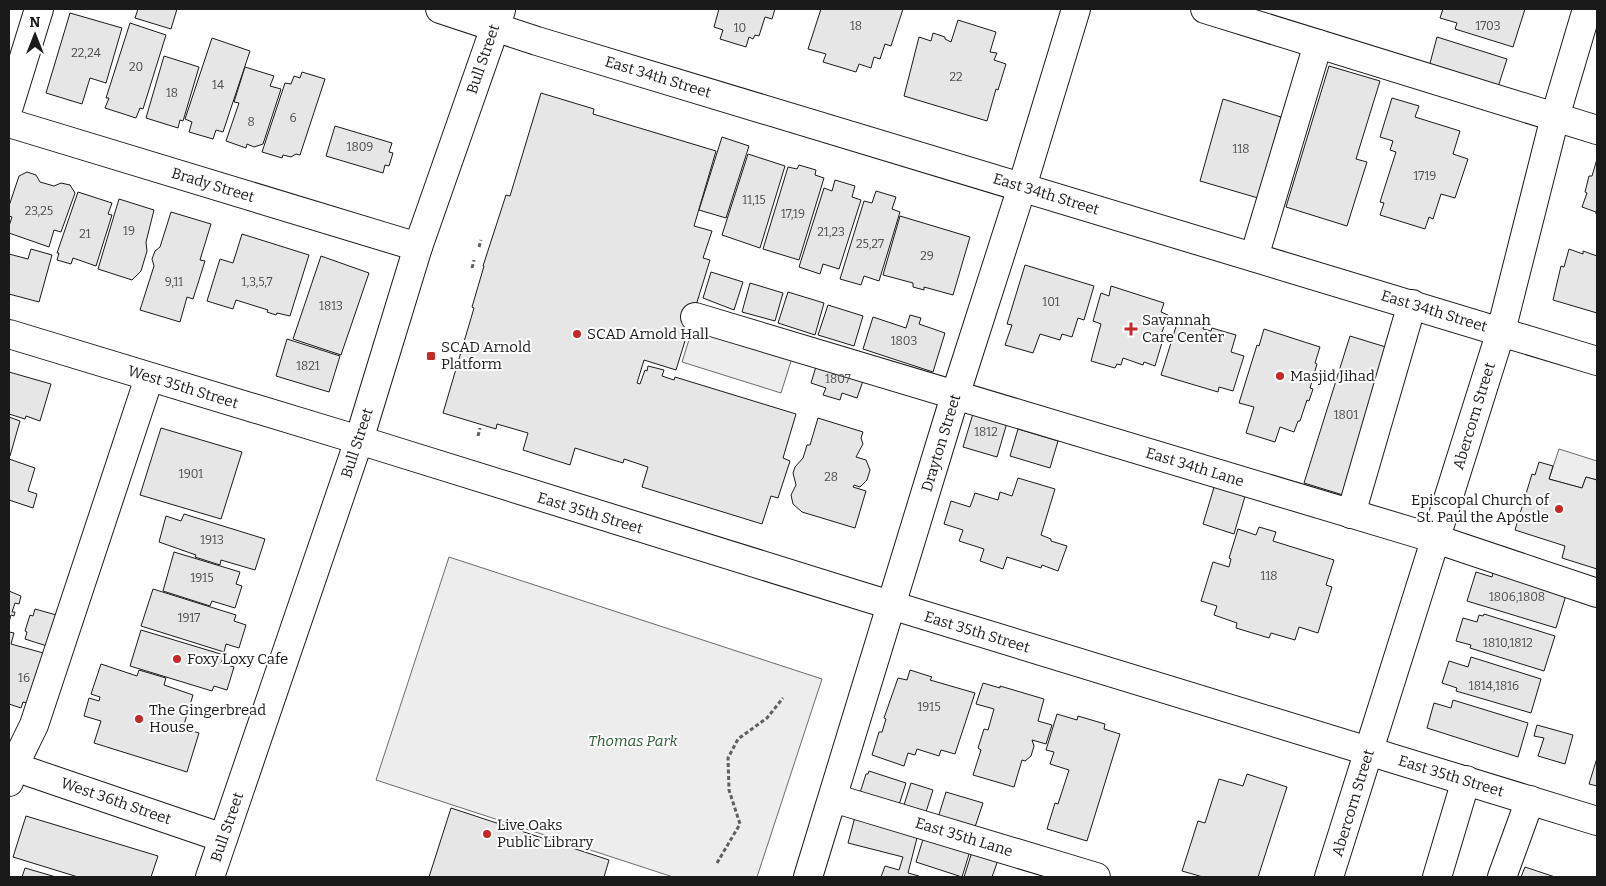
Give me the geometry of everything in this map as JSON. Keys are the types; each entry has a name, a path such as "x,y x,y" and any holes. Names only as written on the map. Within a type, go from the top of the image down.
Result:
{"street":[{"path":"9,106 39,9"},
{"name":"East 34th Street","path":"440,9 498,18 537,41 1597,361"},
{"name":"Drayton Street","path":"808,877 1076,9"},
{"path":"1205,9 1597,130"},
{"name":"Abercorn Street","path":"1330,877 1501,331 1555,118 1587,9"},
{"name":"Bull Street","path":"210,877 358,440 418,246 498,18"},
{"path":"1254,257 1318,44"},
{"name":"Brady Street","path":"9,123 418,246"},
{"path":"1351,514 1412,304"},
{"name":"East 34th Lane","path":"694,317 1436,539 1597,593"},
{"name":"West 35th Street","path":"9,334 358,440"},
{"path":"10,771 34,725 149,378"},
{"name":"East 35th Street","path":"358,440 892,606 1597,821"},
{"name":"West 36th Street","path":"10,771 223,838"},
{"path":"1437,877 1466,780"},
{"name":"East 35th Lane","path":"832,798 1096,877"},
{"path":"1502,877 1530,800"}],"path":[{"path":"478,247 481,240"},
{"path":"472,268 474,260"},
{"path":"478,436 480,428"},
{"path":"717,863 740,824 729,790 728,758 738,739 767,718 784,698"}],"shaded area":[{"path":"693,327 792,358 781,393 682,362"},
{"path":"1559,449 1597,461 1597,480 1586,477 1582,488 1549,479"},
{"name":"Thomas Park","path":"449,557 822,679 757,877 673,877 376,780"}],"building":[{"path":"138,9 177,9 171,29 135,18"},
{"path":"719,9 775,9 772,19 765,17 759,36 755,35 753,39 749,37 746,47 720,39 723,30 714,27"},
{"path":"821,9 903,9 891,46 885,44 880,59 874,57 871,68 859,64 856,72 823,62 826,54 808,49"},
{"path":"1443,9 1525,9 1513,47 1455,29 1457,23 1440,18"},
{"path":"70,13 122,28 106,83 90,78 82,104 46,93"},
{"path":"958,20 996,32 990,52 997,53 994,60 1006,64 998,90 996,89 987,121 904,96 919,37 931,41 933,33 945,37 945,39 951,42"},
{"path":"130,23 166,35 143,109 140,108 136,118 105,108 109,98 106,98"},
{"path":"1437,37 1507,59 1498,87 1429,67"},
{"path":"212,38 250,51 223,132 216,130 213,139 189,132 192,122 185,119"},
{"path":"164,56 199,67 183,121 180,120 178,128 146,118"},
{"path":"1329,66 1380,81 1356,159 1367,162 1347,226 1286,207"},
{"path":"245,67 274,76 270,86 281,89 263,144 254,147 247,144 246,148 226,141 239,103 234,102"},
{"path":"302,72 325,79 300,155 296,154 291,157 283,155 282,158 262,152 285,83 291,84 294,76 300,78"},
{"name":"SCAD Arnold Hall","path":"541,93 594,109 593,114 716,151 694,226 712,231 703,258 710,260 676,370 644,360 637,383 640,384 648,366 664,370 662,376 674,380 675,377 796,414 783,458 790,461 778,498 771,496 762,524 642,487 648,467 624,459 623,463 575,448 570,465 523,450 528,433 497,424 496,429 443,413 474,308 472,307 483,266 506,195 510,196"},
{"path":"1392,98 1419,106 1415,117 1460,131 1453,154 1468,159 1455,198 1441,194 1433,219 1429,217 1425,229 1380,215 1384,203 1380,202 1396,152 1390,150 1393,141 1380,137"},
{"path":"1223,99 1281,117 1258,198 1200,181"},
{"path":"335,126 392,143 389,152 393,153 389,166 385,165 383,173 326,156"},
{"path":"722,137 749,146 726,218 699,210"},
{"path":"748,154 785,166 760,248 722,235"},
{"path":"1597,159 1597,215 1596,212 1582,207 1587,193 1585,192 1589,176 1592,176"},
{"path":"799,165 816,170 815,175 824,178 799,260 763,249 788,167 797,169"},
{"path":"27,172 36,175 40,182 54,186 61,183 70,185 75,193 61,232 54,230 49,247 9,233 12,217 9,216 9,206 19,176"},
{"path":"835,180 855,186 852,197 861,200 839,269 823,264 820,274 799,267 824,188 832,191"},
{"path":"876,191 896,197 892,209 900,212 879,281 864,276 861,285 840,279 864,201 872,203"},
{"path":"78,192 112,203 108,214 112,215 96,266 73,258 71,264 57,260 59,253 57,253"},
{"path":"119,199 154,210 146,242 147,251 141,271 132,280 98,269"},
{"path":"171,212 211,224 200,260 205,261 193,299 187,297 180,322 140,310 154,266 152,259 155,251 160,247"},
{"path":"900,216 970,237 953,295 924,287 924,290 913,287 913,283 883,275"},
{"path":"242,234 309,255 290,316 277,313 276,315 267,312 268,310 236,300 233,309 207,301 220,259 233,263"},
{"path":"31,249 52,255 39,302 9,294 9,254 28,259"},
{"path":"1569,249 1597,256 1597,313 1553,300 1561,266 1564,267"},
{"path":"321,256 369,273 341,355 293,339"},
{"path":"1025,265 1094,286 1084,320 1078,318 1072,337 1062,334 1060,340 1040,334 1033,353 1005,345 1012,325 1007,324"},
{"path":"711,272 743,282 734,310 703,298"},
{"path":"750,283 783,293 775,321 742,312"},
{"name":"Savannah Care Center","path":"1111,286 1164,303 1161,312 1168,315 1161,335 1164,336 1155,366 1144,362 1143,365 1123,358 1121,365 1117,364 1115,368 1091,361 1101,324 1093,321 1101,293 1109,296"},
{"path":"788,292 824,303 815,335 778,323"},
{"path":"828,305 863,316 854,346 818,335"},
{"path":"910,315 921,318 919,324 945,333 933,372 863,349 873,317 906,328"},
{"path":"1179,317 1204,325 1203,329 1211,331 1212,328 1236,335 1231,352 1244,356 1233,391 1219,387 1218,392 1161,375"},
{"name":"Masjid Jihad","path":"1264,329 1320,347 1310,388 1313,389 1300,421 1298,421 1294,432 1280,427 1275,442 1246,433 1254,407 1239,403 1257,345 1259,346"},
{"path":"1350,336 1389,348 1343,495 1304,483"},
{"path":"287,339 340,356 329,392 276,376"},
{"path":"818,360 865,375 857,398 842,393 840,400 823,395 826,388 811,383"},
{"path":"9,372 51,384 40,421 26,416 25,419 9,414"},
{"path":"975,407 1009,416 997,457 963,447"},
{"path":"9,417 20,421 10,456 9,456"},
{"path":"818,418 863,432 861,438 863,444 856,457 866,460 870,470 867,480 860,487 854,485 853,487 866,491 855,528 802,512 793,504 791,495 796,485 793,473 795,467 803,458 807,445 810,445"},
{"path":"161,428 242,452 221,519 140,495"},
{"path":"1018,429 1058,441 1050,468 1010,456"},
{"path":"9,459 35,468 28,491 37,494 33,508 9,500"},
{"name":"Episcopal Church of St. Paul the Apostle","path":"1539,462 1553,466 1549,479 1582,488 1586,477 1597,480 1597,569 1562,558 1565,546 1515,530 1532,474 1535,475"},
{"path":"1018,478 1055,489 1041,535 1051,539 1051,541 1067,546 1058,571 1042,565 1041,568 1007,557 1003,569 980,561 984,549 959,541 963,530 944,524 951,501 970,507 975,493 998,500 1000,492 1012,496"},
{"path":"1215,484 1246,493 1234,534 1203,524"},
{"path":"184,514 265,539 255,570 221,560 220,565 159,542 166,516 181,521"},
{"path":"1259,527 1276,532 1273,541 1334,560 1326,585 1332,587 1318,633 1299,627 1295,640 1271,633 1269,638 1236,628 1237,623 1214,615 1217,606 1201,601 1213,562 1229,567 1231,559 1229,558 1238,529 1256,535"},
{"path":"174,552 240,572 236,584 242,586 235,608 212,601 210,606 163,591"},
{"path":"1494,569 1567,592 1556,628 1467,601 1476,572 1492,577"},
{"path":"153,589 236,615 234,621 246,625 239,648 226,644 224,652 141,626"},
{"path":"9,591 21,596 19,604 15,603 12,612 15,612 14,616 11,615 9,622"},
{"path":"35,609 60,616 50,647 25,639 27,632 25,631 30,615 33,616"},
{"path":"1484,614 1555,636 1544,671 1470,648 1471,645 1456,641 1463,618 1477,622 1479,615 1483,616"},
{"name":"Foxy Loxy Cafe","path":"141,630 224,655 221,663 234,667 227,690 214,686 212,691 130,666"},
{"path":"9,632 14,633 11,644 47,654 32,704 23,702 21,708 9,704"},
{"path":"1471,657 1541,679 1531,713 1456,691 1457,688 1442,683 1449,661 1468,667"},
{"name":"The Gingerbread House","path":"101,664 137,676 139,670 166,678 164,685 193,695 183,728 199,733 187,772 94,743 101,721 84,716 89,698 99,701 100,697 91,694"},
{"path":"910,670 932,677 930,680 975,693 955,754 941,750 939,756 917,749 915,755 908,753 904,766 872,755 879,732 882,732 886,719 884,718 898,678 907,680"},
{"path":"983,683 1044,699 1038,721 1052,725 1046,744 1032,740 1034,746 1031,756 1025,761 1022,760 1014,787 973,775 981,750 978,748 984,729 988,730 994,709 976,704"},
{"path":"1453,700 1528,723 1518,757 1427,728 1434,703 1451,708"},
{"path":"1057,714 1077,720 1078,716 1105,724 1104,729 1120,734 1087,841 1047,829 1055,803 1058,804 1069,770 1050,764 1054,752 1046,750"},
{"path":"1537,725 1573,735 1565,764 1538,756 1544,738 1534,736"},
{"path":"1597,758 1597,786 1589,784"},
{"path":"869,771 906,783 897,811 859,796 866,774"},
{"path":"1247,774 1287,787 1258,877 1203,877 1182,871 1198,821 1205,823 1219,779 1243,786"},
{"path":"911,783 933,790 925,815 903,808"},
{"path":"946,792 983,803 973,833 937,821"},
{"name":"Live Oaks Public Library","path":"451,808 609,860 604,877 429,877"},
{"path":"26,816 158,856 151,877 78,877 13,857"},
{"path":"855,817 918,834 908,873 919,877 881,877 885,866 899,870 903,857 848,843"},
{"path":"924,836 970,851 962,877 916,862"},
{"path":"972,852 998,860 992,877 964,877"},
{"path":"1525,867 1555,877 1521,877"},
{"path":"25,868 56,877 22,877"}],"place":[{"name":"Savannah Care Center","path":"1131,329"},
{"name":"SCAD Arnold Hall","path":"577,334"},
{"name":"SCAD Arnold Platform","path":"431,356"},
{"name":"Masjid Jihad","path":"1280,376"},
{"name":"Episcopal Church of St. Paul the Apostle","path":"1559,509"},
{"name":"Foxy Loxy Cafe","path":"177,659"},
{"name":"The Gingerbread House","path":"139,719"},
{"name":"Live Oaks Public Library","path":"487,834"}]}
